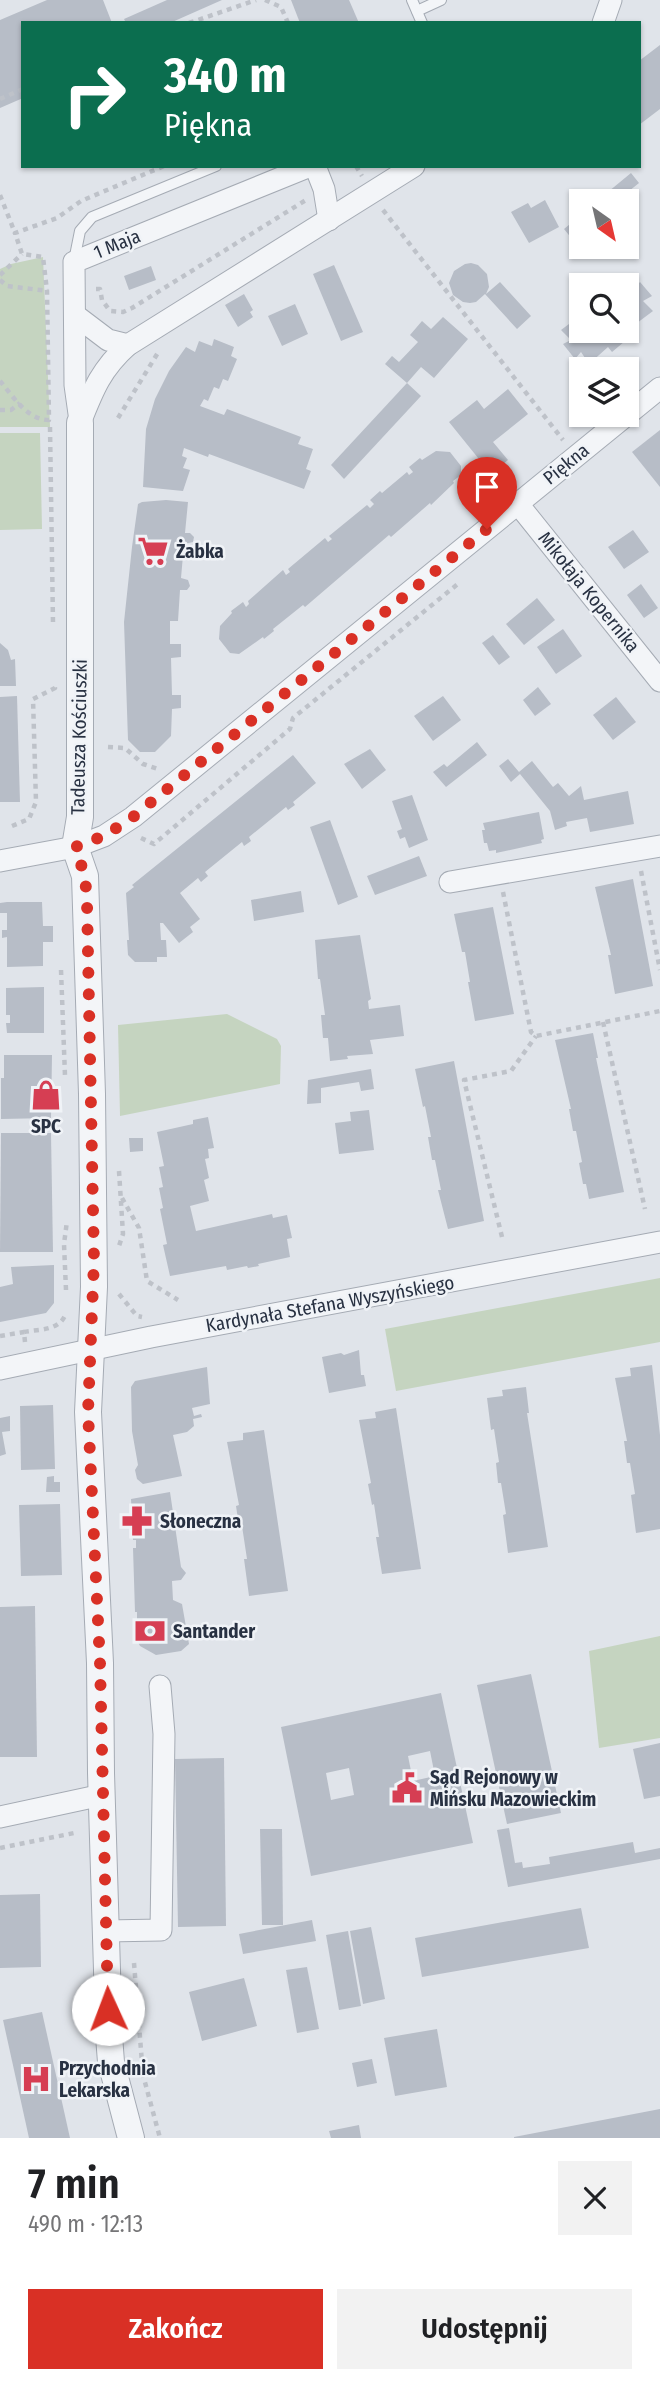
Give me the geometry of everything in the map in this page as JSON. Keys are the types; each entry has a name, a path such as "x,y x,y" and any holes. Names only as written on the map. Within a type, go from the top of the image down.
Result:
{"street":[{"path":"604,21 611,0"},
{"name":"1 Maja","path":"80,423 75,385 74,262 307,168"},
{"path":"313,168 324,189 329,220"},
{"path":"80,423 96,382 111,361 128,345 411,168"},
{"path":"75,314 108,340 128,345"},
{"name":"Piękna","path":"0,861 75,847 104,836 133,817 660,388"},
{"name":"Tadeusza Kościuszki","path":"80,423 81,769 80,817 75,847 85,876 87,902 94,1287 88,1412 100,1663 102,1794 118,1931 111,2062 131,2138"},
{"name":"Mikołaja Kopernika","path":"518,504 660,681"},
{"path":"450,882 660,846"},
{"name":"Kardynała Stefana Wyszyńskiego","path":"0,1368 150,1337 660,1242"},
{"path":"118,1931 161,1930 164,1734 160,1686"},
{"path":"0,1817 102,1794"}],"lane":[{"path":"421,21 414,5 440,0"},
{"path":"74,262 80,231 92,217 211,168"}],"path":[{"path":"195,21 256,0"},
{"path":"265,0 281,7"},
{"path":"279,0 287,21"},
{"path":"0,99 21,90"},
{"path":"357,168 371,193 449,297 564,441"},
{"path":"22,254 0,277 7,286 47,291 100,289 107,308 123,312 324,189 359,173"},
{"path":"0,195 15,233"},
{"path":"0,381 31,415 40,420 49,420"},
{"path":"0,410 11,410 20,403"},
{"path":"50,427 53,632"},
{"path":"141,838 153,844 290,730 293,718 470,574"},
{"path":"12,825 29,819 36,802 33,699 55,688 54,674"},
{"path":"637,850 660,970"},
{"path":"500,873 531,1032 536,1036"},
{"path":"61,958 65,1087"},
{"path":"502,1237 464,1080 511,1071 536,1036 660,1011"},
{"path":"603,1022 645,1209"},
{"path":"121,1197 139,1228 147,1281 178,1300"},
{"path":"0,1336 54,1327 63,1322 66,1314 64,1244 68,1208"},
{"path":"66,1290 94,1287"},
{"path":"23,1332 27,1363"},
{"path":"0,1848 74,1833"},
{"path":"118,1931 143,2075 160,2138"}],"green space":[{"path":"43,257 50,427 0,427 0,269"},
{"path":"0,433 40,433 42,529 0,530"},
{"path":"227,1014 277,1039 281,1046 280,1084 120,1116 118,1025"},
{"path":"660,1278 660,1342 396,1391 385,1329"},
{"path":"660,1636 660,1738 599,1748 589,1651"}],"building":[{"path":"47,0 103,0 111,21 21,21 21,99 0,108 0,20"},
{"path":"167,0 222,0 175,21 124,19"},
{"path":"291,0 349,0 358,21 299,21"},
{"path":"660,45 660,109 641,123 641,59"},
{"path":"631,173 639,183 632,189 612,189"},
{"path":"545,200 559,227 529,243 511,212 528,203 531,208"},
{"path":"471,263 478,265 487,274 489,287 486,294 500,282 531,316 517,329 485,294 476,302 470,303 453,295 449,283 454,271"},
{"path":"334,265 363,332 341,341 313,274"},
{"path":"151,266 156,280 129,290 124,276"},
{"path":"640,282 652,296 643,301 653,311 639,322"},
{"path":"244,294 253,310 250,312 253,317 238,327 225,305"},
{"path":"295,304 308,334 282,346 268,316"},
{"path":"443,317 468,339 434,378 421,367 407,383 385,364 392,356 399,362 418,342 410,335 422,321 431,329"},
{"path":"569,324 569,338 561,330"},
{"path":"214,339 234,347 231,356 237,359 228,381 223,379 219,389 214,387 208,401 204,399 200,406 224,415 227,409 301,437 298,444 313,449 306,469 311,471 304,489 209,454 208,457 184,448 182,456 187,458 183,468 190,470 183,491 143,487 146,429 155,399 169,371 186,347 195,352 199,341 212,346"},
{"path":"569,341 623,343 612,352 608,347 597,357 584,357 581,352 573,357 563,344"},
{"path":"407,383 421,396 344,479 331,465"},
{"path":"508,389 528,414 493,442 508,460 491,474 449,422 477,400 484,409"},
{"path":"660,430 660,487 632,452"},
{"path":"436,451 450,452 461,466 461,475 454,483 431,505 430,503 391,537 389,535 264,639 263,637 239,654 230,653 219,639 220,626 231,611 243,602 246,607 248,601 283,570 286,575 290,572 288,569 325,538 328,542 332,539 329,536 367,505 370,508 374,504 370,500 380,491 382,493 407,472 409,475 413,472 409,467 420,458 422,460"},
{"path":"166,500 188,502 185,533 194,537 193,542 184,544 181,578 188,580 190,586 187,590 180,590 178,621 170,621 170,644 181,644 181,657 171,658 172,695 181,695 181,708 172,709 171,736 155,752 140,752 128,740 124,622 138,504"},
{"path":"633,530 649,552 624,569 608,547"},
{"path":"641,584 658,608 644,618 627,595"},
{"path":"537,598 555,620 524,645 506,624"},
{"path":"563,629 582,656 556,674 537,647"},
{"path":"493,635 510,657 499,665 482,643"},
{"path":"0,643 8,650 11,660 15,659 16,686 0,686"},
{"path":"538,687 551,704 535,716 523,700"},
{"path":"17,696 20,802 0,802 0,697"},
{"path":"443,696 461,720 433,741 414,716"},
{"path":"616,697 636,722 613,740 593,715"},
{"path":"477,742 487,755 446,787 433,772 444,764 447,767"},
{"path":"370,749 386,770 362,789 344,764"},
{"path":"293,755 316,783 293,802 295,805 288,810 286,807 249,837 251,841 244,846 242,842 205,872 208,876 201,882 198,878 180,893 200,919 190,927 193,932 179,943 163,923 160,923 161,940 166,940 167,957 157,957 157,962 135,962 128,955 127,940 126,893 134,887 132,885"},
{"path":"508,759 519,772 532,761 553,787 558,783 569,796 581,786 584,800 628,791 634,824 590,832 587,818 566,822 567,826 555,830 550,811 520,774 511,782 499,766"},
{"path":"412,795 428,840 409,848 405,837 400,839 397,831 402,829 392,801"},
{"path":"539,812 544,839 541,840 542,843 496,853 496,850 489,851 487,843 484,843 483,823"},
{"path":"330,820 358,897 338,905 310,827"},
{"path":"419,856 427,876 375,895 367,876"},
{"path":"633,879 653,986 615,994 608,955 611,955 595,887"},
{"path":"301,891 304,912 254,921 251,900"},
{"path":"42,902 43,926 53,926 53,942 43,942 43,966 7,967 7,937 2,938 2,930 7,930 7,913 0,913 0,903"},
{"path":"493,907 514,1014 475,1021 465,952 462,952 454,914"},
{"path":"360,935 371,999 368,1001 369,1009 400,1005 404,1036 370,1040 373,1054 347,1056 348,1059 330,1061 328,1038 323,1038 321,1015 325,1015 318,979 315,940"},
{"path":"44,987 44,1033 7,1033 6,1023 10,1023 10,1015 6,1015 6,988"},
{"path":"593,1033 624,1192 589,1199 586,1184 583,1184 576,1131 573,1131 571,1109 555,1040"},
{"path":"4,1055 52,1055 51,1118 1,1119"},
{"path":"454,1061 484,1221 448,1229 438,1190 441,1190 435,1160 432,1160 425,1106 423,1107 415,1069"},
{"path":"371,1069 374,1089 361,1091 359,1082 321,1088 321,1103 307,1104 308,1080"},
{"path":"369,1110 374,1150 339,1154 335,1123 351,1121 350,1112"},
{"path":"208,1117 214,1148 208,1149 209,1158 205,1159 209,1178 204,1180 209,1201 190,1206 196,1231 272,1214 273,1218 287,1215 292,1238 287,1239 290,1257 248,1268 227,1270 226,1266 170,1276 163,1245 167,1244 160,1209 163,1208 159,1188 163,1187 159,1167 164,1166 157,1132 193,1124 193,1120"},
{"path":"1,1133 51,1133 53,1252 0,1252"},
{"path":"129,1138 143,1138 143,1151 130,1152"},
{"path":"54,1265 54,1303 46,1313 0,1322 0,1287 13,1284 11,1267"},
{"path":"359,1350 361,1375 364,1375 366,1386 329,1393 322,1357 341,1353 344,1355"},
{"path":"652,1365 660,1435 660,1529 636,1533 631,1495 635,1494 630,1463 627,1463 624,1441 627,1441 615,1378 631,1376 630,1368"},
{"path":"207,1367 210,1404 192,1408 194,1416 201,1414 202,1417 193,1419 194,1426 187,1432 173,1435 182,1476 143,1484 137,1479 135,1470 138,1465 132,1431 131,1387 135,1381"},
{"path":"526,1387 527,1413 548,1547 508,1553 503,1515 506,1514 496,1463 499,1462 487,1398 503,1396 502,1390"},
{"path":"53,1405 55,1469 21,1470 20,1406"},
{"path":"396,1408 421,1569 382,1574 374,1504 372,1505 368,1484 371,1483 359,1420 376,1418 375,1412"},
{"path":"10,1416 10,1431 2,1432 6,1454 0,1456 0,1418"},
{"path":"264,1430 288,1591 249,1596 244,1559 247,1559 242,1526 239,1526 236,1506 239,1505 227,1442 243,1440 243,1433"},
{"path":"54,1476 54,1482 60,1482 60,1492 46,1492 47,1477"},
{"path":"170,1492 181,1567 186,1573 181,1580 172,1581 173,1600 182,1604 189,1644 181,1651 156,1655 140,1646 135,1636 137,1612 133,1548 136,1548 136,1540 133,1540 131,1499"},
{"path":"60,1504 62,1575 21,1576 19,1505"},
{"path":"35,1606 37,1757 0,1757 0,1607"},
{"path":"531,1674 561,1813 507,1824 477,1685"},
{"name":"Sąd Rejonowy w Mińsku Mazowieckim","path":"441,1693 473,1843 311,1876 281,1727","holes":["430,1751 435,1776 413,1781 408,1756","349,1768 354,1795 331,1800 326,1773"]},
{"path":"660,1743 660,1796 644,1799 633,1749"},
{"path":"224,1758 226,1926 178,1927 175,1759"},
{"path":"509,1828 515,1863 522,1862 523,1868 550,1864 549,1857 633,1842 635,1853 660,1848 660,1859 508,1887 497,1830"},
{"path":"260,1829 282,1829 283,1925 262,1925"},
{"path":"40,1894 41,1967 0,1968 0,1895"},
{"path":"581,1908 589,1948 422,1977 415,1938"},
{"path":"312,1920 316,1941 243,1954 239,1934"},
{"path":"371,1927 385,1999 363,2004 350,1931"},
{"path":"348,1931 361,2006 339,2010 326,1935"},
{"path":"307,1967 319,2029 297,2033 286,1970"},
{"path":"244,1978 257,2026 202,2041 189,1992"},
{"name":"Przychodnia Lekarska","path":"42,2012 70,2138 29,2138 3,2020"},
{"path":"437,2029 447,2087 395,2096 384,2038"},
{"path":"372,2059 377,2083 357,2087 352,2063"},
{"path":"660,2109 660,2138 514,2138 514,2137"},
{"path":"359,2125 361,2138 331,2138 329,2131"}],"place":[{"name":"Żabka","path":"153,551"},
{"name":"SPC","path":"46,1095"},
{"name":"Słoneczna","path":"137,1521"},
{"name":"Santander","path":"150,1631"},
{"name":"Sąd Rejonowy w Mińsku Mazowieckim","path":"407,1788"},
{"name":"Przychodnia Lekarska","path":"36,2079"}],"route":[{"path":"108,2009 100,1663 88,1412 94,1261 87,902 85,876 75,847 104,836 133,817 487,529"}]}
